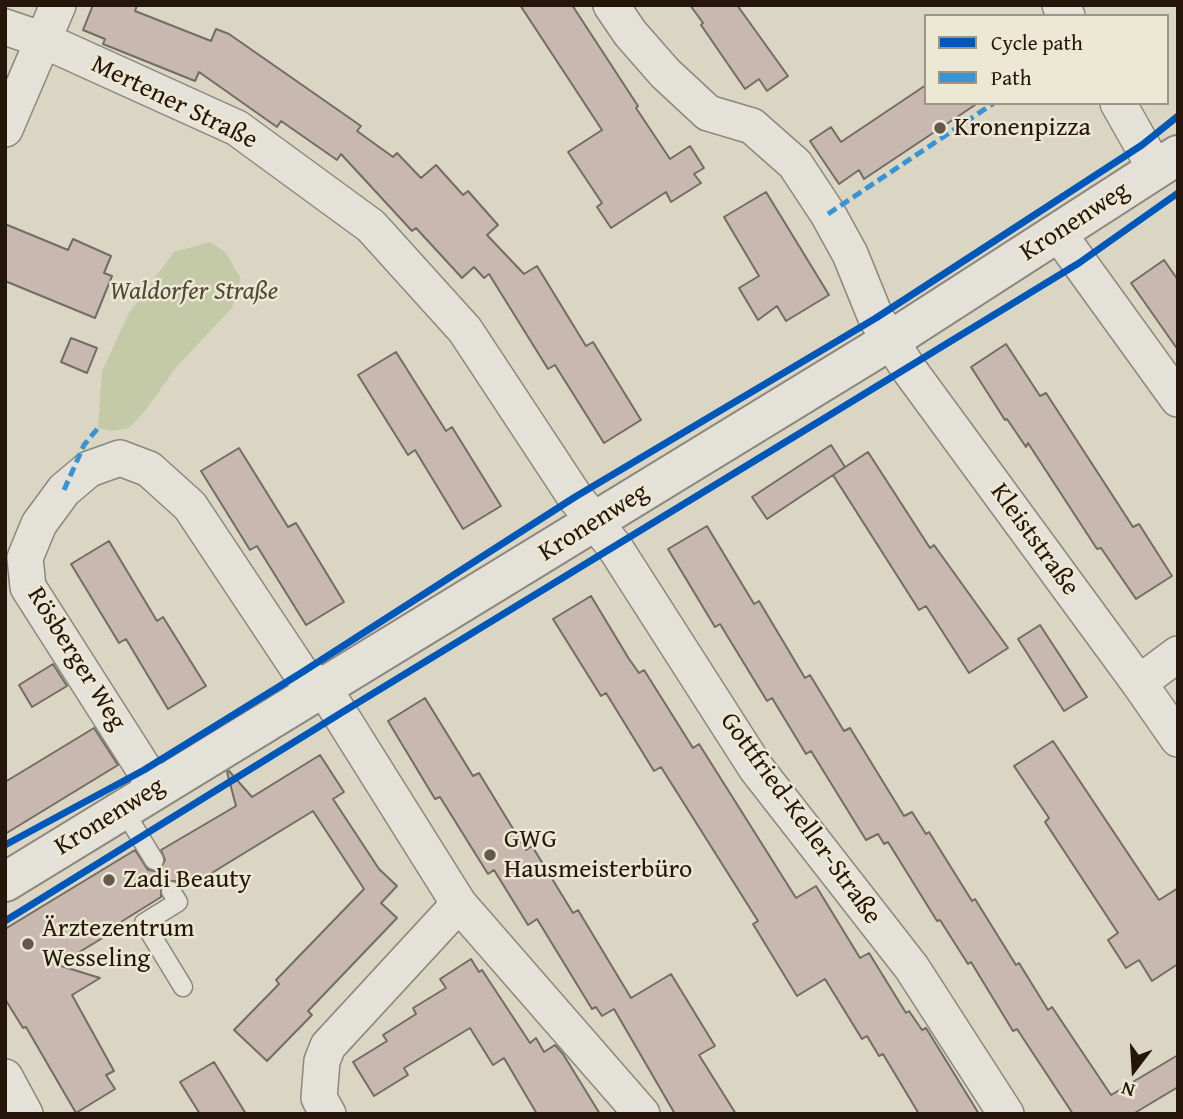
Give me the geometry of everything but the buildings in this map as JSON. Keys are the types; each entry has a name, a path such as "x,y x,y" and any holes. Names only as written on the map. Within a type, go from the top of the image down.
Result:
{"street":[{"path":"5,129 58,5"},
{"name":"Kleiststraße","path":"611,5 630,33 664,73 708,113 752,127 794,164 828,214 850,254 876,318 908,368 1178,739"},
{"name":"Mertener Straße","path":"5,27 43,40 237,128 371,226 466,330 575,497 596,522"},
{"path":"1120,105 1167,162"},
{"name":"Kronenweg","path":"5,882 891,340 1167,162"},
{"path":"1058,233 1178,400"},
{"name":"Rösberger Weg","path":"156,789 27,587 25,558 39,524 64,490 89,469 120,458 149,469 190,506 301,673 323,687 459,904 642,1114"},
{"name":"Gottfried-Keller-Straße","path":"596,522 756,768 912,968 1006,1114"},
{"path":"1139,682 1178,653"},
{"path":"328,1114 319,1098 322,1061 328,1046 459,904"},
{"path":"5,1077 25,1114"}],"lane":[{"path":"124,808 154,860"},
{"path":"171,891 178,902 144,923 183,987"}],"green space":[{"name":"Waldorfer Straße","path":"210,242 226,253 241,279 232,308 177,366 145,411 129,428 112,431 98,428 102,371 129,313 174,252"}],"marked path":[{"path":"828,214 991,105"},
{"path":"64,490 84,445 98,428"}],"cycle path":[{"path":"5,845 144,770 575,497 876,318 1142,145 1178,116"},
{"path":"5,921 1079,263 1178,193"}],"place":[{"name":"Kronenpizza","path":"940,128"},
{"name":"GWG Hausmeisterbüro","path":"490,855"},
{"name":"Zadi Beauty","path":"109,880"},
{"name":"Ärztezentrum Wesseling","path":"28,944"}]}
